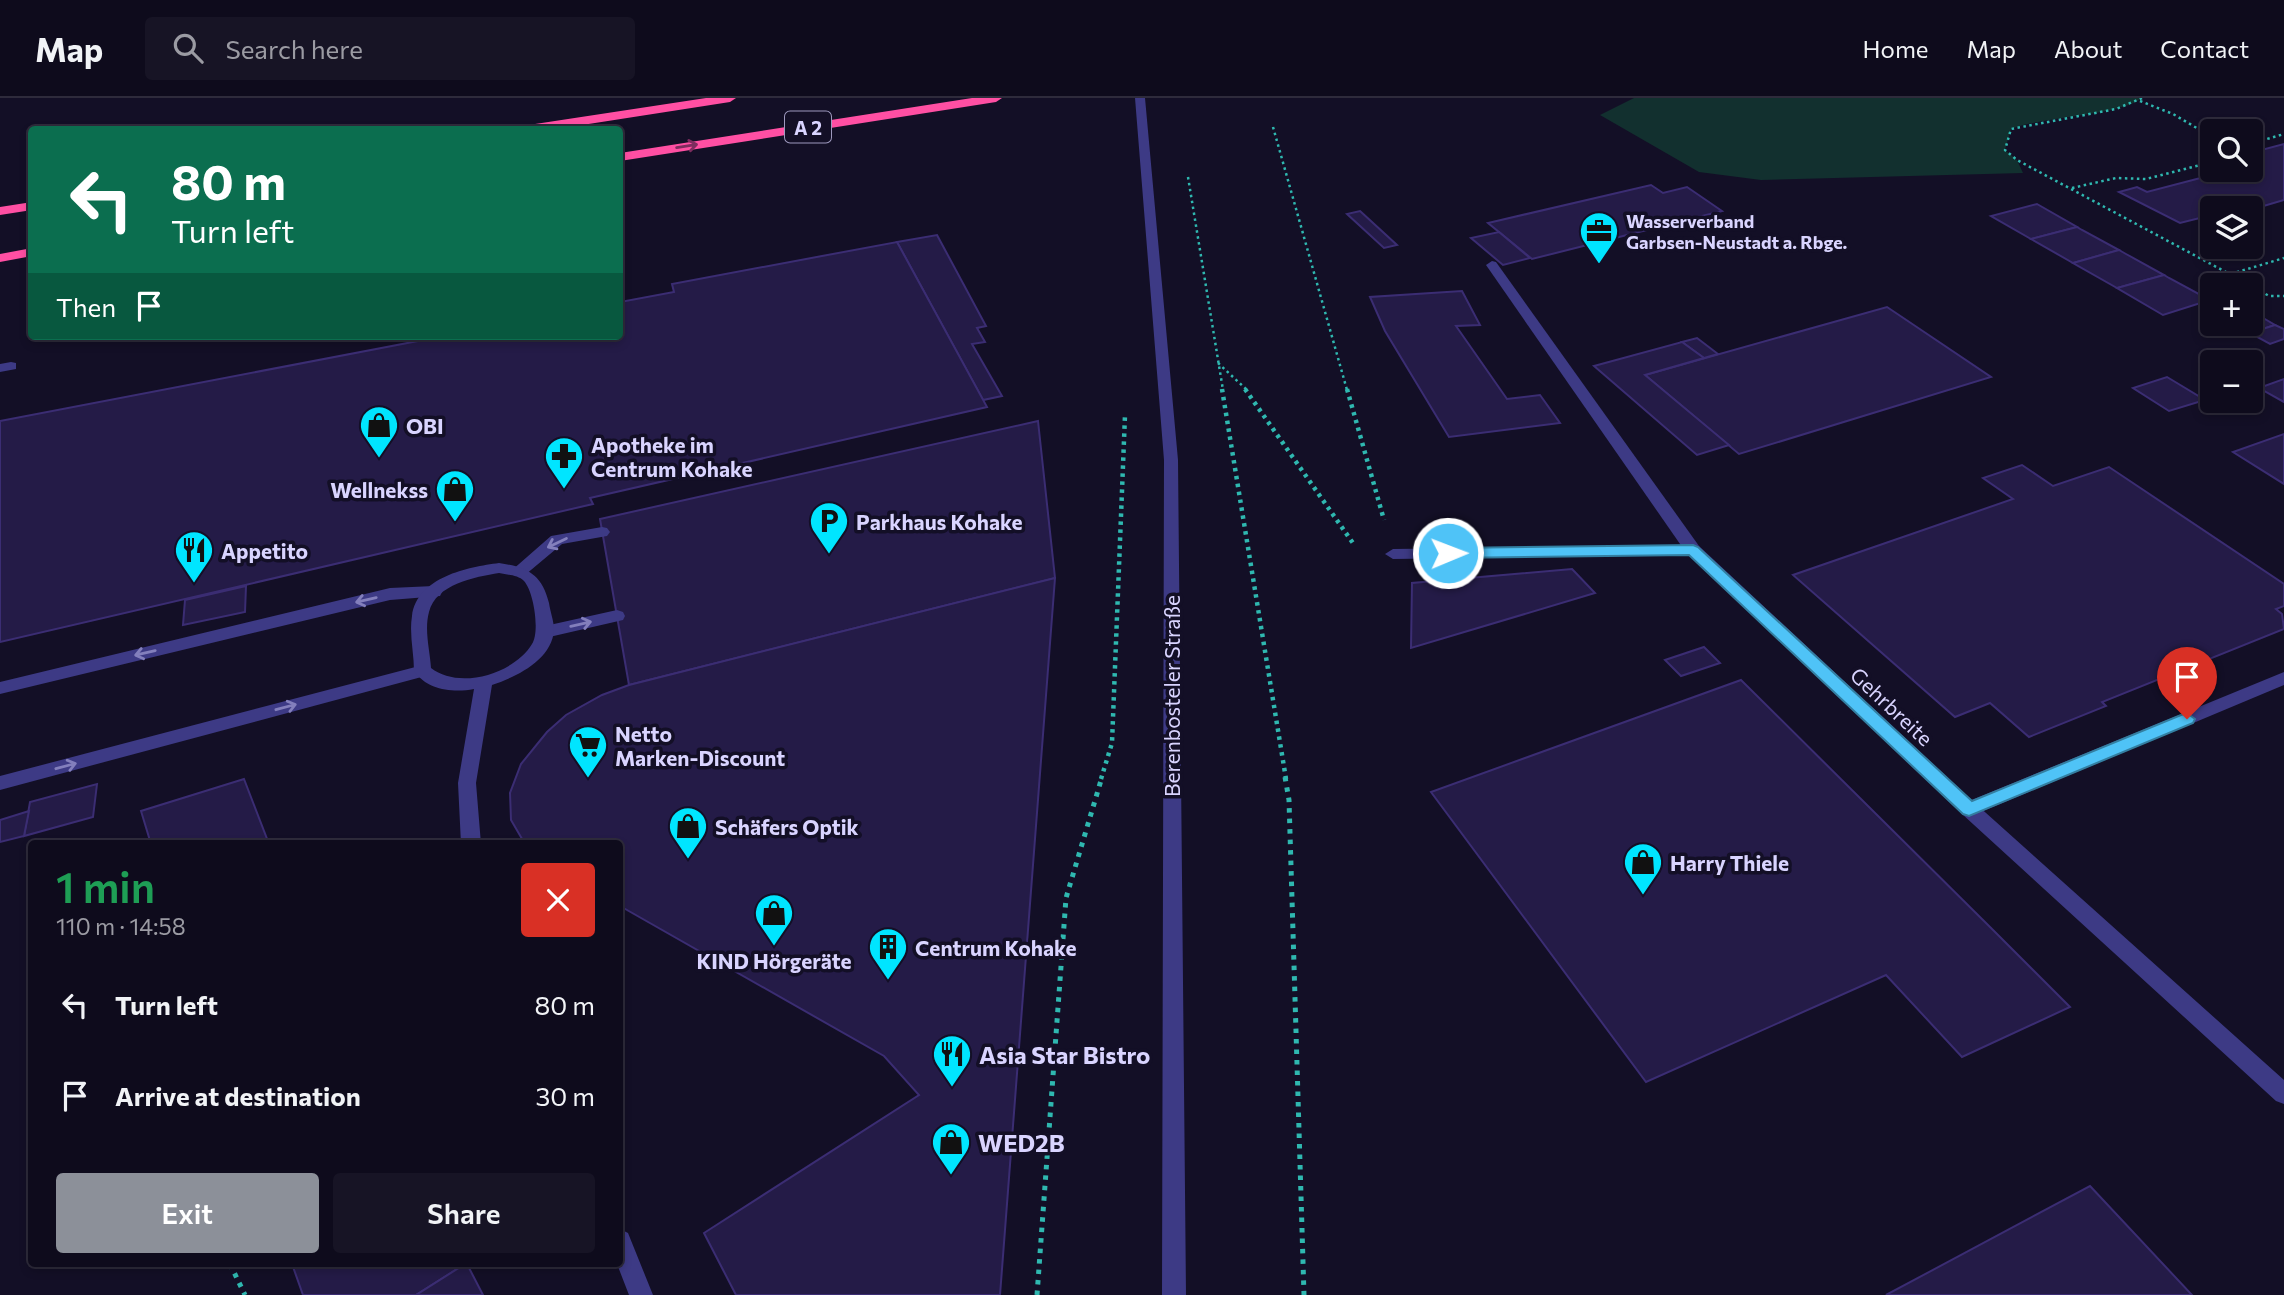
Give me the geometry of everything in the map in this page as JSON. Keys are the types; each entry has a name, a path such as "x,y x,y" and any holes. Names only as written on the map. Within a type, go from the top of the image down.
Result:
{"highway":[{"path":"548,126 730,98"},
{"name":"A 2","path":"623,157 996,98"},
{"path":"0,211 28,206"},
{"path":"0,258 28,253"}],"street":[{"name":"Berenbosteler Straße","path":"1141,100 1171,460 1174,1295"},
{"name":"Gehrbreite","path":"1492,265 1693,550 1969,809 2284,1094"},
{"path":"519,570 557,540 602,532"},
{"path":"1393,554 1693,550"},
{"path":"486,569 519,570 531,577 537,585 545,632 541,643 526,661 516,669 484,682 459,685 437,681 423,671 421,612 433,592 450,581 486,569"},
{"path":"0,688 390,594 433,592"},
{"path":"545,632 617,616"},
{"path":"0,783 423,671"},
{"path":"1969,809 2284,678"},
{"path":"470,840 465,806 471,744 484,682"},
{"path":"623,1249 641,1295"}],"path":[{"path":"2200,130 2141,99 2109,109 2029,122 2011,129 2005,150 2017,160 2227,273"},
{"path":"1216,361 1249,392 1362,555 1393,554 1273,127"},
{"path":"2263,140 2284,134"},
{"path":"1185,164 1289,800 1304,1295"},
{"path":"2071,189 2116,178 2146,179 2200,165"},
{"path":"2237,273 2284,258"},
{"path":"2263,293 2269,296 2284,296"},
{"path":"1037,1295 1066,898 1112,743 1126,410"},
{"path":"231,1267 245,1295"}],"green space":[{"path":"1634,98 2142,98 2116,109 2011,129 2005,150 2017,160 2023,173 1761,180 1699,172 1600,115"}],"building":[{"path":"2284,144 2284,200 2263,206 2263,196 2200,196 2200,218 2180,223 2119,192 2137,187 2147,192 2200,178 2200,182 2263,182 2263,150"},
{"path":"1651,185 1663,193 1687,187 1722,211 1532,259 1488,223"},
{"path":"2037,204 2077,227 2031,239 1991,216"},
{"path":"1360,211 1397,245 1384,248 1347,214"},
{"path":"2077,227 2119,250 2073,263 2031,239"},
{"path":"1499,232 1530,258 1503,265 1471,238"},
{"path":"937,235 986,326 977,328 985,342 972,344 1002,396 983,400 897,242"},
{"name":"OBI","path":"897,242 987,407 590,498 593,504 0,642 0,421 423,340 623,340 623,301 674,292 672,284"},
{"path":"2119,250 2164,275 2117,288 2073,263"},
{"path":"2164,275 2200,295 2200,303 2163,315 2117,288"},
{"path":"1462,291 1480,325 1456,326 1507,399 1540,395 1560,423 1449,437 1385,331 1370,297"},
{"path":"1887,307 1991,377 1739,454 1645,375"},
{"path":"2263,318 2275,325 2263,329"},
{"path":"2275,325 2284,329 2284,339 2270,344 2255,336 2263,336 2263,329"},
{"path":"1697,338 1718,354 1704,358 1682,342"},
{"path":"1682,342 1704,358 1645,375 1729,445 1697,455 1594,366"},
{"path":"2167,377 2200,397 2200,402 2169,411 2133,388"},
{"path":"2284,379 2284,402 2263,390 2263,387"},
{"name":"Parkhaus Kohake","path":"1038,421 1055,578 629,685 600,519"},
{"path":"2284,434 2284,484 2233,452"},
{"path":"2022,465 2053,486 2109,467 2284,584 2284,606 2276,609 2282,614 2284,629 2102,702 2106,706 2029,737 1990,703 1955,717 1793,575 2013,499 1983,478"},
{"path":"1572,569 1595,593 1411,648 1412,583"},
{"name":"Centrum Kohake","path":"1055,578 1000,1295 736,1295 704,1233 919,1095 884,1056 623,908 623,840 523,840 511,820 510,793 521,764 547,732 566,715 602,695 629,685"},
{"path":"246,586 245,612 183,625 185,600"},
{"path":"1704,647 1720,663 1681,676 1665,660"},
{"path":"1741,680 2070,1007 1962,1057 1886,975 1646,1082 1431,792"},
{"path":"244,779 267,840 150,840 141,811"},
{"path":"97,784 93,817 24,836 30,802"},
{"path":"29,811 24,836 0,842 0,820"},
{"path":"2090,1186 2192,1295 1886,1295"},
{"path":"293,1267 460,1267 416,1295 303,1295"},
{"path":"460,1267 469,1267 483,1295 416,1295"}],"place":[{"name":"Wasserverband Garbsen-Neustadt a. Rbge.","path":"1599,265"},
{"name":"OBI","path":"379,459"},
{"name":"Apotheke im Centrum Kohake","path":"564,490"},
{"name":"Wellnekss","path":"455,523"},
{"name":"Parkhaus Kohake","path":"829,555"},
{"name":"Appetito","path":"194,584"},
{"name":"Netto Marken-Discount","path":"588,779"},
{"name":"Schäfers Optik","path":"688,860"},
{"name":"Harry Thiele","path":"1643,896"},
{"name":"KIND Hörgeräte","path":"774,947"},
{"name":"Centrum Kohake","path":"888,981"},
{"name":"Asia Star Bistro","path":"952,1088"},
{"name":"WED2B","path":"951,1176"}],"route":[{"path":"1448,553 1693,550 1969,809 2187,719"}]}
